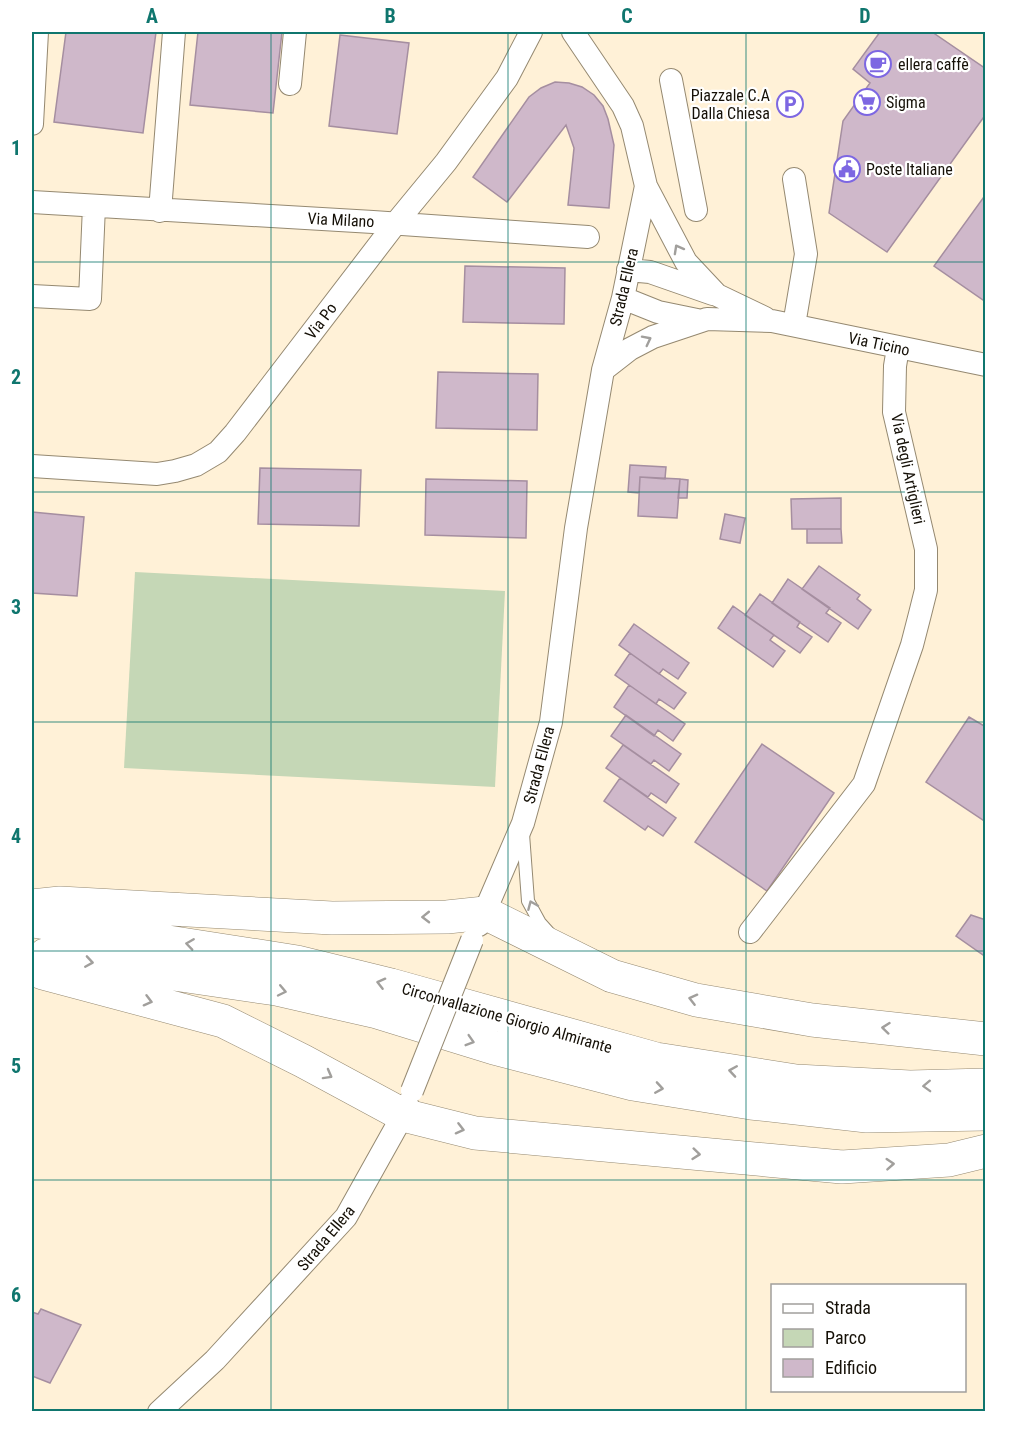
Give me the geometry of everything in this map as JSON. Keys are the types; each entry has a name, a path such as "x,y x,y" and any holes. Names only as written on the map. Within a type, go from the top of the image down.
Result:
{"highway":[{"path":"32,906 60,903 333,918 447,917 566,952 612,976 696,1000 812,1020 986,1039"},
{"name":"Circonvallazione Giorgio Almirante","path":"32,921 297,962 390,985 656,1059 796,1081 910,1087 986,1085"},
{"name":"Circonvallazione Giorgio Almirante","path":"32,953 276,989 377,1012 494,1048 633,1084 751,1102 867,1116 986,1114"},
{"path":"32,969 223,1021 303,1061 408,1103 475,1133 843,1167 949,1160 986,1152"}],"street":[{"path":"32,124 37,32"},
{"path":"160,211 174,32"},
{"path":"290,84 296,32"},
{"name":"Via Po","path":"32,466 157,474 196,465 218,452 446,162 507,78 531,32"},
{"name":"Strada Ellera","path":"159,1412 215,1360 346,1217 408,1103 478,926 523,823 551,722 576,528 603,370 623,298 646,186 632,126 623,106 573,32"},
{"path":"671,80 696,210"},
{"path":"794,179 806,254 794,325"},
{"path":"646,186 686,262 717,295"},
{"name":"Via Milano","path":"32,202 588,237"},
{"path":"32,296 90,299 94,206"},
{"path":"628,270 650,272 717,295 772,321"},
{"path":"623,298 658,312 697,320"},
{"path":"603,370 630,349 653,337 697,320 772,321"},
{"name":"Via Ticino","path":"772,321 986,365"},
{"name":"Via degli Artiglieri","path":"750,932 864,784 912,645 926,590 926,549 894,412 895,366 898,348"}],"lane":[{"path":"523,823 528,901 540,923 566,952"}],"green space":[{"path":"135,572 505,591 495,787 124,768"}],"building":[{"path":"66,32 156,32 143,133 54,122"},
{"path":"198,32 282,32 273,113 190,105"},
{"path":"880,32 932,32 986,69 986,114 887,252 829,213 843,121 870,83 853,69"},
{"path":"340,35 409,43 397,134 329,126"},
{"path":"555,82 582,87 594,95 603,106 614,145 609,208 568,205 574,148 566,125 507,202 473,177 529,97"},
{"path":"986,194 986,302 934,266"},
{"path":"465,266 565,268 564,324 463,322"},
{"path":"438,372 538,374 537,430 436,428"},
{"path":"630,465 666,467 665,479 640,477 639,493 628,492"},
{"path":"260,468 361,470 359,526 258,524"},
{"path":"640,477 680,479 677,518 638,516"},
{"path":"426,479 527,481 526,538 425,535"},
{"path":"680,479 688,480 687,498 678,498"},
{"path":"841,498 841,529 792,529 791,499"},
{"path":"32,512 84,517 77,596 32,593"},
{"path":"725,514 745,518 740,543 720,539"},
{"path":"807,529 841,529 842,543 807,543"},
{"path":"819,566 860,595 857,599 871,610 858,629 802,589"},
{"path":"788,579 830,608 826,613 841,623 828,642 772,603"},
{"path":"760,594 800,622 797,627 812,637 800,653 745,615"},
{"path":"733,606 774,635 770,640 785,651 773,667 718,628"},
{"path":"634,624 689,663 678,679 663,669 659,674 619,645"},
{"path":"630,653 686,693 674,709 659,699 656,704 615,675"},
{"path":"629,685 685,724 673,741 658,730 654,736 614,707"},
{"path":"626,715 681,754 669,771 654,760 651,764 611,736"},
{"path":"969,717 986,727 986,822 926,782"},
{"path":"762,744 834,793 767,891 695,842"},
{"path":"623,745 679,784 666,803 651,793 648,797 606,768"},
{"path":"620,778 676,818 663,836 648,826 645,830 604,801"},
{"path":"971,915 986,920 986,957 956,936"},
{"path":"41,1309 81,1325 50,1383 32,1376 32,1312 38,1314"}],"place":[{"name":"ellera caffè","path":"878,64"},
{"name":"Sigma","path":"867,102"},
{"name":"Piazzale C.A Dalla Chiesa","path":"790,104"},
{"name":"Poste Italiane","path":"847,169"}]}
